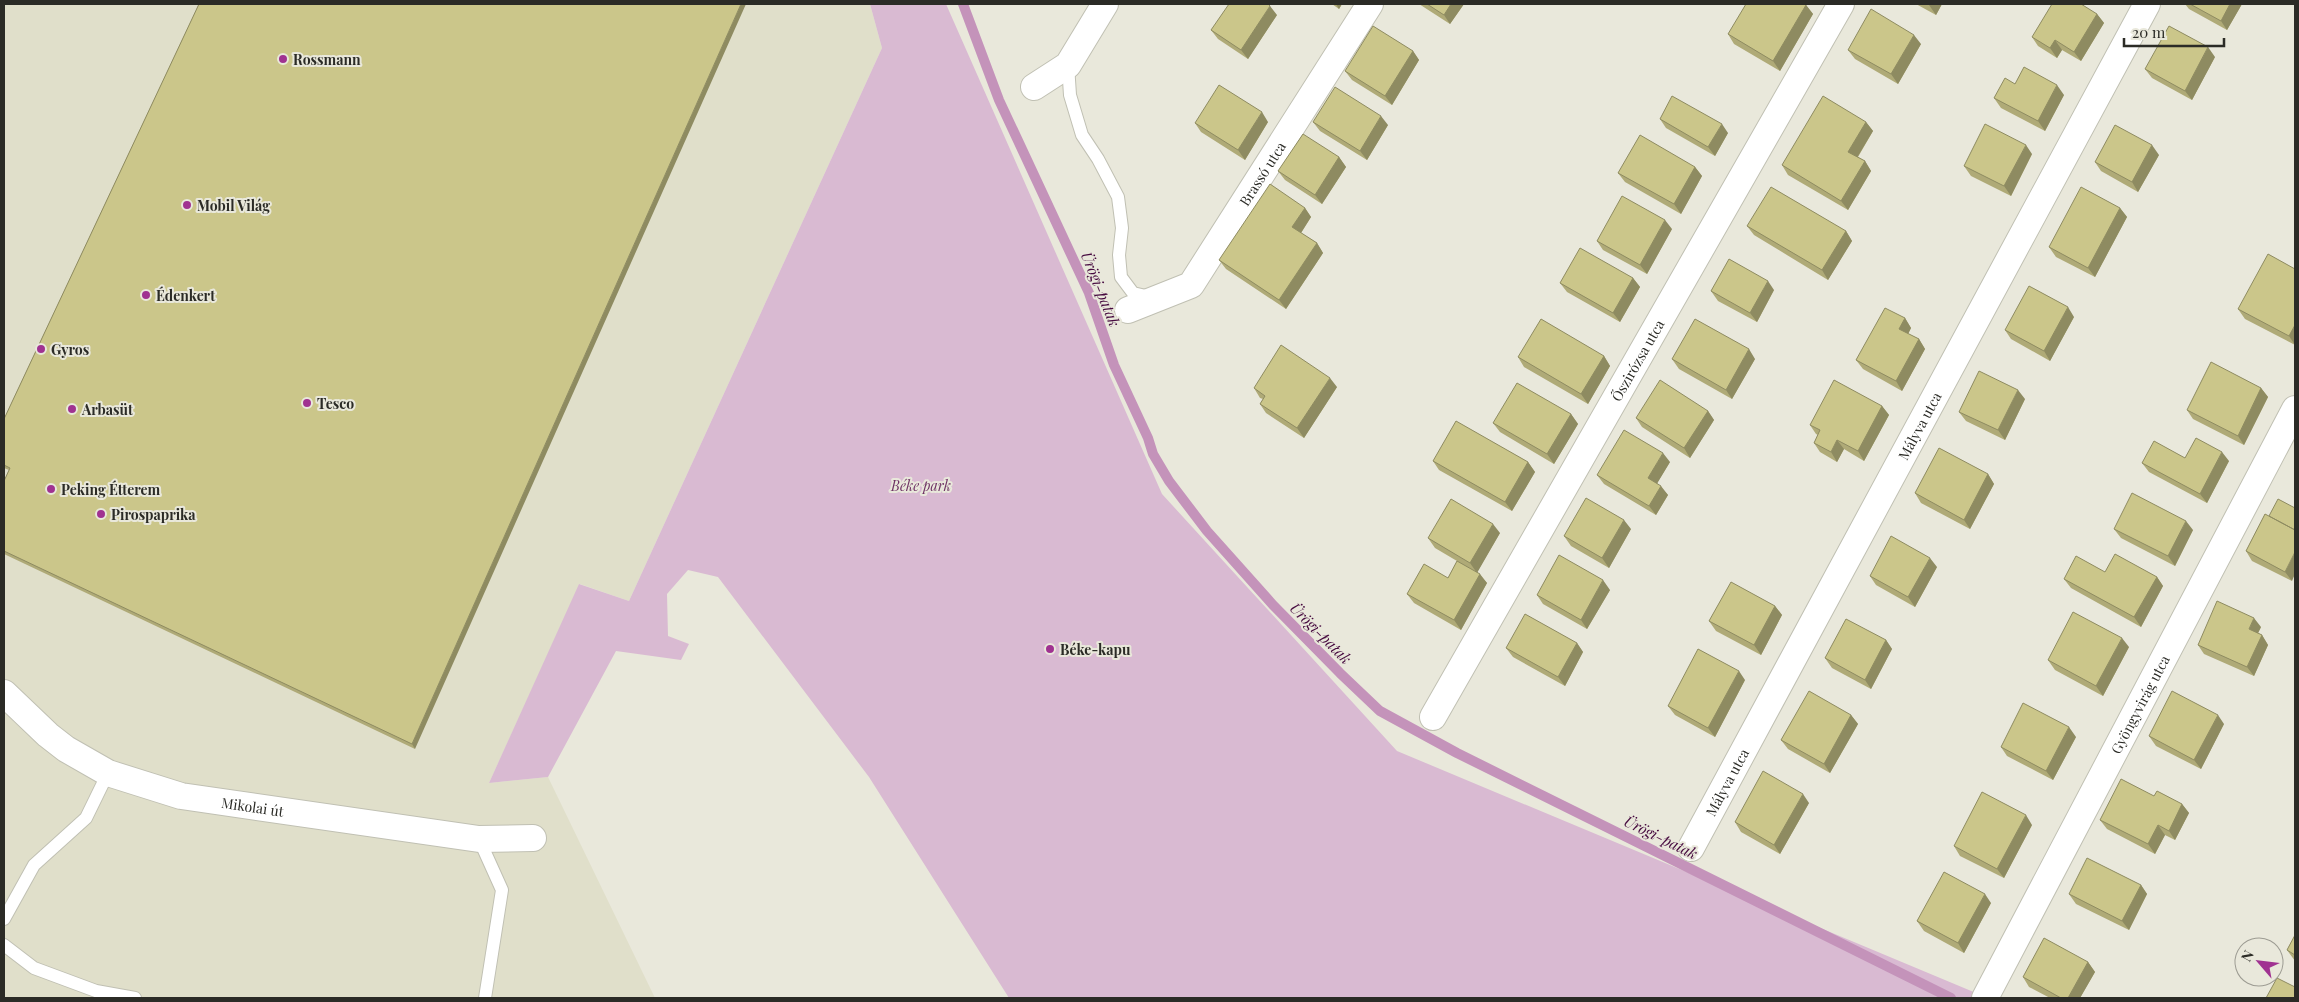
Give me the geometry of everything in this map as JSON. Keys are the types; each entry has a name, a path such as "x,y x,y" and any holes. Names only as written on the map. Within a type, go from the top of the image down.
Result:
{"street":[{"path":"1034,86 1068,65 1105,4"},
{"name":"Brassó utca","path":"1128,310 1191,285 1370,4"},
{"name":"Őszirózsa utca","path":"1433,717 1841,4"},
{"name":"Mályva utca","path":"1691,848 2147,4"},
{"name":"Gyöngyvirág utca","path":"1986,996 2295,410"},
{"name":"Mikolai út","path":"4,693 48,735 108,773 181,796 479,839 533,838"}],"lane":[{"path":"1068,65 1070,95 1082,134 1118,197 1122,228 1119,255 1121,278 1133,293 1157,299"},
{"path":"4,919 34,865 86,818 108,773"},
{"path":"479,839 502,890 485,998"},
{"path":"4,945 34,968 96,991 135,998"}],"shaded area":[{"path":"4,4 870,4 882,48 629,601 580,584 489,783 548,777 655,998 4,998"}],"green space":[{"name":"Béke park","path":"870,4 946,4 1162,494 1397,751 1988,998 1009,998 869,777 718,577 688,570 667,594 668,636 689,644 681,660 616,651 548,777 489,783 579,584 629,601 882,48"}],"building":[{"name":"Tesco","path":"199,4 741,4 412,744 4,551 4,481 10,468 4,465 4,419"},
{"path":"1229,4 1268,4 1270,6 1241,50 1211,30"},
{"path":"1427,4 1451,4 1444,15"},
{"path":"1746,4 1806,5 1773,61 1728,34"},
{"path":"2052,4 2081,4 2097,14 2074,52 2055,40 2050,48 2032,37"},
{"path":"2190,4 2230,4 2221,21"},
{"path":"1871,9 1914,35 1891,74 1848,50"},
{"path":"1373,26 1413,51 1385,96 1345,71"},
{"path":"2169,26 2208,47 2185,91 2145,69"},
{"path":"2024,67 2057,85 2038,121 1994,98 2005,78 2015,84"},
{"path":"1219,85 1262,112 1238,150 1195,123"},
{"path":"1335,87 1381,116 1360,151 1313,122"},
{"path":"1672,96 1722,124 1708,147 1660,119"},
{"path":"1823,96 1866,122 1848,152 1865,161 1841,201 1782,165"},
{"path":"1985,124 2026,145 2004,186 1964,166"},
{"path":"2115,125 2152,145 2132,182 2095,162"},
{"path":"1303,134 1339,157 1315,195 1278,171"},
{"path":"1640,135 1695,167 1674,204 1618,173"},
{"path":"1270,184 1305,208 1292,227 1317,243 1279,300 1219,260"},
{"path":"1771,187 1846,231 1822,270 1747,226"},
{"path":"2081,187 2120,208 2088,268 2049,247"},
{"path":"1622,196 1665,220 1640,265 1597,241"},
{"path":"1580,248 1633,278 1613,313 1560,283"},
{"path":"2268,254 2295,269 2295,325 2289,336 2238,309"},
{"path":"1729,259 1768,281 1750,313 1711,291"},
{"path":"2029,286 2068,307 2044,351 2005,330"},
{"path":"1885,308 1905,318 1899,329 1919,339 1896,381 1856,360"},
{"path":"1541,319 1604,356 1581,394 1518,357"},
{"path":"1695,319 1749,349 1726,390 1672,359"},
{"path":"1281,345 1330,378 1297,428 1260,404 1265,396 1254,388"},
{"path":"2211,362 2261,388 2238,436 2187,410"},
{"path":"1979,371 2018,390 1998,430 1959,412"},
{"path":"1660,380 1708,411 1684,448 1636,418"},
{"path":"1834,380 1882,406 1858,451 1837,440 1831,452 1814,443 1820,430 1810,425"},
{"path":"1517,383 1571,414 1547,454 1493,423"},
{"path":"1456,421 1528,462 1505,502 1433,461"},
{"path":"1624,430 1663,453 1648,478 1661,486 1649,506 1597,475"},
{"path":"2196,438 2222,452 2200,494 2142,463 2154,441 2185,458"},
{"path":"1939,448 1988,474 1964,520 1915,493"},
{"path":"2132,493 2186,521 2168,556 2114,529"},
{"path":"1586,498 1624,520 1602,558 1564,536"},
{"path":"1451,499 1493,524 1470,563 1428,538"},
{"path":"2278,499 2295,508 2295,530 2269,516"},
{"path":"2265,514 2295,530 2295,552 2285,572 2246,551"},
{"path":"1891,536 1930,558 1908,597 1870,576"},
{"path":"2115,554 2157,577 2134,617 2064,579 2076,556 2105,572"},
{"path":"1559,555 1603,580 1581,620 1537,595"},
{"path":"1457,561 1480,574 1454,620 1407,594 1424,564 1448,578"},
{"path":"1731,582 1775,606 1754,645 1709,621"},
{"path":"2217,601 2254,618 2249,629 2262,635 2247,667 2198,645"},
{"path":"2073,612 2122,638 2096,686 2048,660"},
{"path":"1525,614 1577,643 1558,677 1506,648"},
{"path":"1846,619 1886,640 1865,680 1825,658"},
{"path":"1698,649 1739,671 1708,728 1668,706"},
{"path":"1809,691 1851,715 1824,764 1781,740"},
{"path":"2172,691 2218,715 2194,760 2149,736"},
{"path":"2023,703 2069,727 2046,771 2001,747"},
{"path":"1763,771 1803,794 1774,845 1735,822"},
{"path":"2121,779 2154,796 2157,791 2182,804 2169,831 2158,825 2148,844 2100,820"},
{"path":"1982,792 2026,815 1997,869 1954,846"},
{"path":"2087,858 2141,885 2122,921 2069,894"},
{"path":"1944,872 1985,894 1958,943 1917,921"},
{"path":"2295,935 2295,955 2287,950"},
{"path":"2044,938 2088,962 2068,998 2061,998 2023,977"},
{"path":"2284,982 2295,987 2295,998 2266,998 2272,987 2284,987"}],"waterway":[{"name":"Ürögi-patak","path":"963,4 999,100 1089,293 1114,365 1148,438 1153,454 1169,481 1207,531 1273,605 1340,673 1380,711 1457,753 1951,998"}],"place":[{"name":"Rossmann","path":"283,59"},
{"name":"Mobil Világ","path":"187,205"},
{"name":"Édenkert","path":"146,295"},
{"name":"Gyros","path":"41,349"},
{"name":"Tesco","path":"307,403"},
{"name":"Arbasüt","path":"72,409"},
{"name":"Peking Étterem","path":"51,489"},
{"name":"Pirospaprika","path":"101,514"},
{"name":"Béke-kapu","path":"1050,649"}]}
